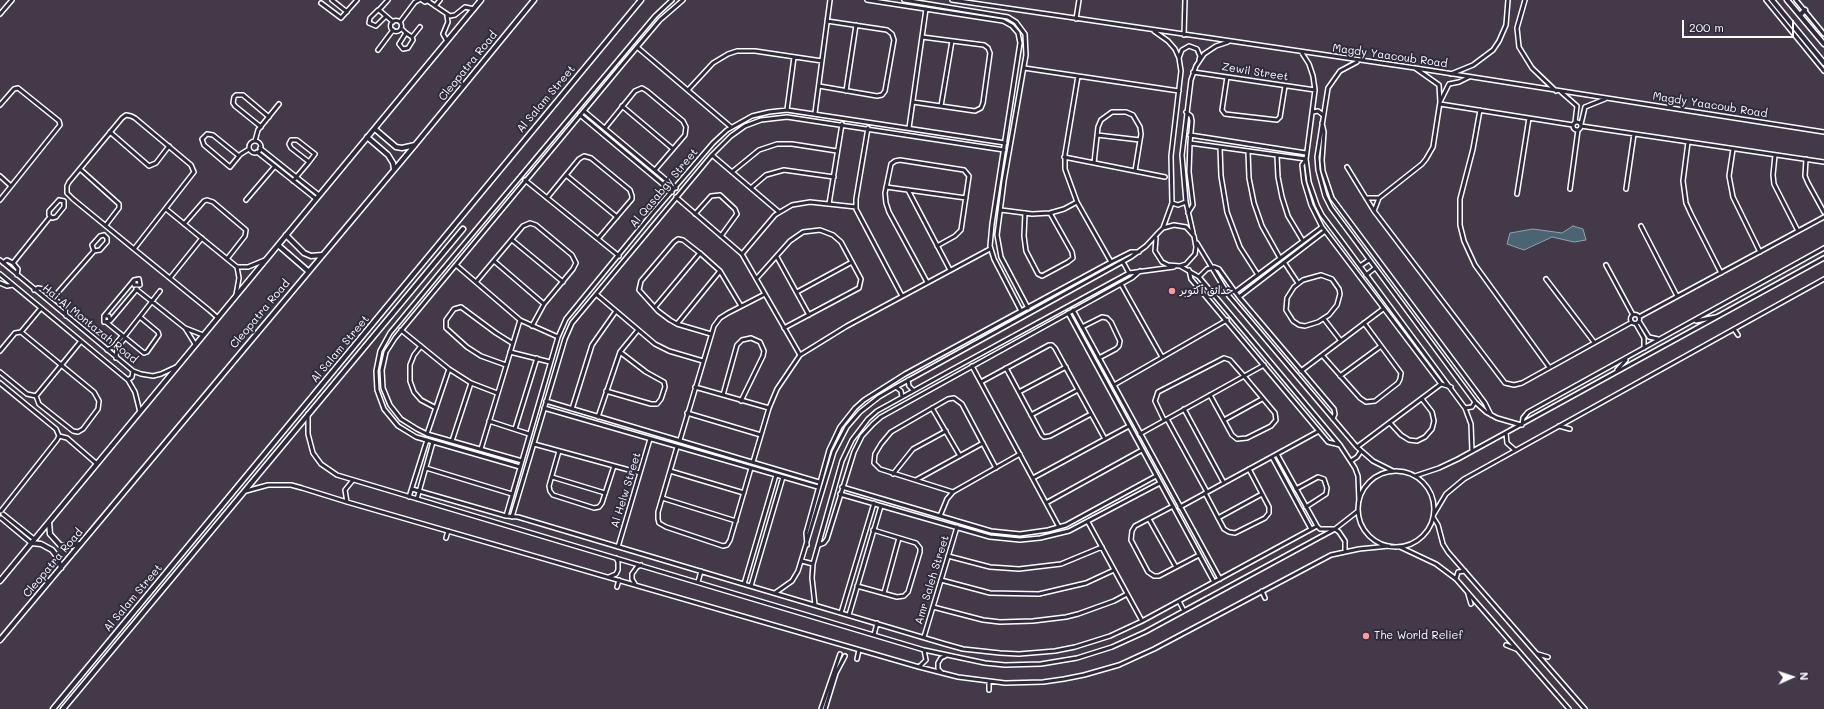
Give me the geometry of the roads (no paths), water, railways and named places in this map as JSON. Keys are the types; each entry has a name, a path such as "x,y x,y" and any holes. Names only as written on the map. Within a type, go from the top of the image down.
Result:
{"main road":[{"path":"0,581 481,0"},
{"name":"Cleopatra Road","path":"0,640 415,145 534,0"},
{"name":"Al Salam Street","path":"53,709 641,0"},
{"path":"1772,0 1824,63"},
{"path":"1787,0 1824,44"},
{"path":"1800,15 1805,10"},
{"path":"1785,25 1789,21"},
{"path":"375,128 396,147 402,148 415,145"},
{"path":"367,137 390,157 394,169"},
{"name":"Al Salam Street","path":"63,709 238,501 308,414 463,229"},
{"path":"286,235 304,254 311,256 322,255"},
{"path":"278,245 308,271"},
{"path":"231,495 238,501"},
{"path":"49,522 50,534 60,545 70,547 81,543"},
{"path":"33,541 52,550 58,558 61,568"}],"street":[{"path":"0,14 12,0"},
{"path":"321,3 340,18 343,18 357,0"},
{"path":"386,16 378,25 371,25 370,18 375,12 380,10 388,0"},
{"path":"412,38 401,28 400,22 415,2 421,0 425,2 428,0 447,16 454,16 465,6 474,9"},
{"path":"435,6 440,0"},
{"path":"520,467 433,442 407,432 390,418 379,400 376,378 378,360 385,342 417,300 655,16 672,0"},
{"path":"522,461 428,434 416,429 401,419 390,405 383,388 383,361 390,344 525,180 660,20 683,0"},
{"path":"815,113 830,0"},
{"path":"868,0 1003,21 1012,26 1018,33 1020,43 992,224 990,249 1021,311"},
{"path":"904,0 999,15 1012,19 1023,30 1026,39 1027,52 1004,181 997,235 999,252 1028,308"},
{"name":"Magdy Yaacoub Road","path":"952,0 1302,53 1415,68 1824,132"},
{"path":"1076,19 1079,0"},
{"path":"1184,35 1185,0"},
{"path":"1449,74 1473,65 1493,50 1506,25 1508,0"},
{"path":"1525,0 1517,28 1519,47 1532,68 1556,91"},
{"path":"1766,0 1824,71"},
{"path":"1796,0 1824,34"},
{"path":"334,1 347,12"},
{"path":"0,6 6,7"},
{"path":"909,128 926,9"},
{"path":"380,10 393,22 400,22"},
{"path":"447,16 448,22 443,34 447,41"},
{"path":"819,86 877,96 884,93 894,40 892,34 887,30 827,21"},
{"path":"393,22 391,26 393,30"},
{"path":"846,91 856,25"},
{"path":"406,33 400,41 401,48 408,48 413,42 412,38 420,27"},
{"path":"393,30 398,31 401,28"},
{"path":"378,50 393,30"},
{"path":"1152,30 1168,41 1179,58 1181,71 1171,156 1172,203 1163,228"},
{"path":"913,102 974,111 981,108 990,53 984,44 922,37"},
{"path":"941,106 952,41"},
{"path":"1229,42 1210,50 1200,60 1193,72 1186,112 1182,155 1186,202 1194,236 1210,267 1229,296 1255,327 1357,447 1380,465 1393,471"},
{"path":"1179,58 1182,50 1189,46 1197,49 1200,60"},
{"path":"637,47 731,127"},
{"path":"688,90 713,63 728,54 746,50 822,61"},
{"path":"1302,53 1311,70 1314,90 1306,159 1309,182 1317,205 1342,243 1451,387 1465,408 1471,424 1472,451"},
{"path":"787,110 794,57"},
{"path":"617,61 622,65"},
{"path":"1358,61 1344,68 1333,79 1328,88 1321,122 1317,157 1320,184 1331,208 1475,402 1491,415 1522,425"},
{"path":"1024,68 1179,91"},
{"path":"1415,68 1440,85 1447,86 1470,77"},
{"name":"Zewil Street","path":"1193,72 1314,90"},
{"path":"1078,76 1064,157 1066,176 1077,202 1111,262"},
{"path":"1227,77 1222,110 1226,114 1277,120 1280,117 1285,86"},
{"path":"1374,211 1379,198 1422,164 1430,154 1434,141 1440,103 1440,85"},
{"path":"1440,103 1444,97 1447,86"},
{"path":"0,106 16,88 59,121 60,126 0,200"},
{"path":"605,128 638,88 642,88 647,91 685,124 685,135 655,170"},
{"path":"1560,91 1577,106 1584,107 1605,98"},
{"path":"261,127 235,106 232,100 234,97 240,94 243,95 269,116"},
{"path":"1440,103 1528,118 1574,123 1579,122 1581,125 1634,134 1824,162"},
{"path":"239,156 213,135 207,134 202,139 204,145 230,167 239,156 249,149 250,143 255,141 257,133 279,104"},
{"path":"622,106 673,148"},
{"path":"1577,106 1574,123 1575,129 1578,130"},
{"path":"1570,189 1578,130 1581,125 1584,107"},
{"name":"Al Qasabgy Street","path":"506,516 550,362 558,337 571,312 713,143 731,127 752,116 787,110 815,113 1005,143"},
{"path":"1480,110 1473,149 1460,199 1459,216 1464,241 1475,265 1549,367"},
{"path":"584,111 676,188"},
{"path":"1094,163 1097,135 1101,120 1106,115 1119,111 1132,115 1140,127 1140,140 1135,171"},
{"path":"1312,113 1318,111 1323,115"},
{"path":"1186,112 1191,116 1192,121 1189,172 1193,205 1188,213"},
{"path":"134,249 194,172 191,165 169,146 131,116 126,115 110,132 67,186 67,193 106,226 134,249 170,278 218,318"},
{"path":"580,115 672,192"},
{"name":"Al Qasabgy Street","path":"512,517 568,331 577,316 724,141 753,123 770,118 796,117 1004,150"},
{"path":"1517,194 1528,118"},
{"path":"1321,122 1324,132 1322,160 1323,171 1334,201 1485,403 1491,415"},
{"path":"830,204 842,124"},
{"path":"892,132 893,125"},
{"path":"868,128 856,207 857,214 902,296"},
{"path":"110,132 149,166 156,163 169,146"},
{"path":"1626,189 1634,134"},
{"path":"1097,135 1140,140"},
{"path":"1190,135 1306,153"},
{"path":"293,181 309,162 315,154 297,140 291,140 289,144 291,148 309,162"},
{"path":"255,141 260,144 260,148 318,197"},
{"path":"992,141 992,148"},
{"path":"1688,142 1683,181 1686,203 1721,273"},
{"path":"1190,143 1306,159"},
{"path":"732,172 759,150 777,144 792,144 837,151"},
{"path":"257,152 260,148"},
{"path":"1220,148 1221,176 1227,212 1240,246 1258,275"},
{"path":"1733,148 1730,176 1733,197 1760,252"},
{"path":"249,149 252,152 257,152 293,181 318,197"},
{"path":"1248,152 1249,178 1254,203 1265,232 1280,258"},
{"path":"712,155 780,212"},
{"path":"1775,155 1773,175 1774,184 1798,231"},
{"path":"547,198 579,159 584,156 589,157 632,192 632,199 598,239"},
{"path":"1278,156 1278,177 1282,197 1288,216 1303,241"},
{"path":"1064,157 1165,177"},
{"path":"1306,159 1302,165 1304,182 1311,205 1322,227 1441,384 1451,387"},
{"path":"1806,159 1805,176 1824,212"},
{"path":"927,282 888,212 886,203 886,187 891,164 895,161 900,160 964,170 970,178 961,230 955,236 937,246"},
{"path":"246,200 275,166"},
{"path":"1347,167 1374,211 1501,379 1509,385 1518,384 1632,322 1638,321 1677,296 1824,217"},
{"path":"80,169 119,204 119,208 106,226"},
{"path":"751,188 766,175 784,170 834,177"},
{"path":"566,175 617,217"},
{"path":"0,176 11,186"},
{"path":"525,180 618,256"},
{"path":"998,183 1004,181"},
{"path":"886,187 966,198"},
{"path":"908,190 950,270"},
{"path":"695,214 711,196 720,195 737,214 721,236"},
{"path":"676,197 742,254 800,355"},
{"path":"1366,198 1379,198"},
{"path":"184,224 204,202 207,200 213,202 246,230 245,236 227,259"},
{"path":"13,263 50,217 49,211 57,201 64,201 64,208 56,217 50,217"},
{"path":"742,254 780,212 792,205 810,202 856,207"},
{"path":"1001,210 1025,213 1050,213 1064,209 1077,202"},
{"path":"1172,203 1178,206 1186,202"},
{"path":"166,209 237,268 239,278 236,295"},
{"path":"1025,213 1024,236 1026,251 1038,274 1044,276 1073,258 1072,252 1050,213"},
{"path":"652,214 658,219"},
{"path":"487,217 492,221"},
{"path":"476,282 526,224 536,225 574,258 575,266 544,304 532,326"},
{"path":"775,593 792,581 798,571 807,545 831,460 847,427 868,405 908,380 1123,262 1139,252 1163,228 1174,224 1180,225 1190,231 1194,236"},
{"path":"1641,226 1677,296"},
{"path":"1235,292 1322,227"},
{"path":"757,278 796,235 804,232 820,230 834,235 841,242 852,262 861,279 860,288 784,328"},
{"path":"1239,297 1325,231"},
{"path":"1158,233 1154,245 1158,257 1162,262 1174,267"},
{"path":"53,298 94,251 100,250 107,242 106,236 100,236 92,245 94,251"},
{"path":"170,278 202,238"},
{"path":"512,240 563,282"},
{"path":"711,334 677,324 655,307 641,293 639,287 641,281 676,240 683,240 720,271 741,306"},
{"path":"815,605 812,592 813,564 842,461 852,440 862,425 877,411 913,390 1130,273 1180,266 1191,259 1196,247 1196,241"},
{"path":"1338,247 1342,243"},
{"path":"1522,425 1523,418 1528,412 1824,248"},
{"path":"753,462 769,408 777,389 800,355 847,326 990,249"},
{"path":"807,545 806,533 826,458 834,437 855,408 864,400 905,374 1111,262 1131,252 1139,252"},
{"path":"655,307 700,253"},
{"path":"777,257 809,315"},
{"path":"1415,476 1444,466 1522,425 1615,372 1824,258"},
{"path":"1,262 7,260 13,263 18,269 17,275"},
{"path":"237,268 248,267 266,260"},
{"path":"1360,266 1369,260"},
{"path":"494,261 544,304"},
{"name":"Hai Al Montazah Road","path":"1,262 133,371 153,376 177,367"},
{"path":"797,292 852,262"},
{"path":"1123,262 1130,273"},
{"path":"1284,262 1298,283"},
{"path":"456,265 520,320 558,337"},
{"path":"1606,265 1633,315 1649,337 1656,340 1660,339"},
{"path":"1180,266 1199,277 1340,445 1351,461 1358,476 1358,511 1361,523 1368,534 1377,542 1389,546"},
{"path":"1199,277 1203,271 1210,267 1219,269 1239,297 1334,409 1335,414 1333,419"},
{"path":"1366,275 1375,268"},
{"path":"1189,270 1191,279 1328,442 1340,445"},
{"path":"677,324 720,271"},
{"path":"819,545 824,543 827,538 849,464 862,436 881,417 1132,278 1140,271"},
{"name":"Hai Al Montazah Road","path":"0,274 128,380 136,392 140,412"},
{"path":"1321,275 1327,276 1336,284 1340,294 1334,311 1324,319 1305,326 1293,321 1286,310 1287,298 1298,283 1309,277 1321,275"},
{"path":"1546,279 1594,342"},
{"path":"1400,547 1420,539 1427,532 1443,499 1454,486 1515,450 1824,279"},
{"path":"108,322 140,285 134,285 134,280 104,316 103,320 108,322 144,353 159,337 158,332 140,317"},
{"path":"0,284 13,285"},
{"path":"1121,284 1162,358"},
{"path":"34,290 41,288 66,310 66,316"},
{"path":"136,289 185,328 203,335"},
{"path":"1373,295 1378,290"},
{"path":"116,358 117,348 124,337 160,291"},
{"path":"1057,292 1060,297"},
{"path":"596,294 638,330 662,348 703,361"},
{"path":"680,440 711,334 720,318 765,294"},
{"path":"1016,301 1022,298"},
{"path":"1083,298 1086,303"},
{"path":"417,300 422,305"},
{"path":"506,365 492,361 467,348 446,328 446,320 456,307 461,307 512,343"},
{"path":"0,351 15,333 21,332 41,308"},
{"path":"1301,371 1383,309"},
{"path":"1073,310 1220,579"},
{"path":"572,409 592,345 616,311"},
{"path":"1068,313 1214,582"},
{"path":"1632,322 1630,319 1633,315"},
{"path":"104,316 109,316 108,322"},
{"path":"1692,322 1718,317"},
{"path":"1082,327 1102,318 1107,318 1111,322 1120,341 1119,346 1099,358"},
{"path":"1072,322 1078,319"},
{"path":"1324,319 1341,341"},
{"path":"481,449 520,320"},
{"path":"1114,385 1227,320"},
{"path":"1638,321 1644,338 1643,348"},
{"path":"1255,327 1260,322"},
{"path":"1322,354 1362,401 1375,401 1398,383 1401,376 1400,371 1364,323"},
{"path":"185,328 195,344"},
{"path":"1734,329 1738,336"},
{"path":"401,330 449,369 471,383 497,393"},
{"path":"598,417 620,352 638,330"},
{"path":"21,332 94,392 98,397 98,409 83,429 75,432 70,430 39,404 36,396"},
{"path":"107,350 124,337"},
{"path":"723,395 737,345 742,340 751,338 760,342 763,356 740,400"},
{"path":"36,396 81,341"},
{"path":"981,382 1050,345 1055,348 1105,439"},
{"path":"421,346 414,355 410,365 410,381 418,396 426,403 436,408"},
{"path":"958,346 961,352"},
{"path":"1340,376 1381,346"},
{"path":"994,347 997,352"},
{"path":"510,352 550,362"},
{"path":"606,391 651,404 657,404 662,399 665,387 664,382 645,371 620,352"},
{"path":"1615,372 1632,355"},
{"path":"515,429 537,358"},
{"path":"1210,396 1232,435 1240,440 1271,426 1276,420 1276,416 1230,360 1220,359 1158,392 1155,401 1206,493 1224,529 1232,533 1266,518 1270,510 1249,469"},
{"path":"1140,434 1264,365"},
{"path":"972,366 1059,527"},
{"path":"1019,392 1066,367"},
{"path":"1006,368 1042,435 1047,437 1091,414"},
{"path":"428,434 449,369"},
{"path":"951,370 954,376"},
{"path":"128,380 132,377 133,371"},
{"path":"0,372 27,394 36,396"},
{"path":"908,380 909,386 913,390"},
{"path":"1280,384 1285,380"},
{"path":"544,382 551,384"},
{"path":"452,441 471,383"},
{"path":"0,384 56,429 59,436"},
{"path":"1357,447 1441,384"},
{"path":"695,387 769,408"},
{"path":"896,387 901,391 902,397"},
{"path":"1031,416 1078,390"},
{"path":"953,492 880,469 874,463 875,454 881,444 892,432 951,398 957,399 962,404 996,468"},
{"path":"1224,420 1262,398"},
{"path":"1390,423 1401,435 1409,440 1417,441 1425,437 1432,429 1434,416 1422,399"},
{"path":"864,400 868,405"},
{"path":"546,401 819,482"},
{"path":"1465,408 1472,407 1475,402"},
{"path":"1118,406 1124,403"},
{"path":"553,410 555,404"},
{"path":"1300,408 1306,404"},
{"path":"544,408 818,487"},
{"path":"932,408 960,456"},
{"path":"1184,410 1224,483"},
{"path":"687,413 761,435"},
{"path":"308,414 308,440 317,459 331,472 353,480 924,650 969,661 1005,665 1060,661 1112,647 1146,632 1335,529 1358,511"},
{"path":"489,421 529,434"},
{"path":"1033,478 1129,426"},
{"path":"1559,426 1570,428"},
{"path":"893,474 913,449 946,431"},
{"path":"1180,507 1319,431"},
{"path":"1506,433 1507,443 1515,450"},
{"path":"59,436 67,438 97,464"},
{"path":"33,541 19,533 0,518 2,512 59,436"},
{"name":"Al Helw Street","path":"618,546 650,439"},
{"path":"409,497 427,440"},
{"path":"416,499 433,442"},
{"path":"916,481 983,443"},
{"path":"534,444 640,473"},
{"path":"677,447 657,515 659,522 662,525 723,546 730,542 751,468"},
{"path":"711,456 713,450"},
{"path":"1046,503 1142,450"},
{"path":"559,451 549,486 553,495 594,508 601,505 614,466"},
{"path":"1351,461 1357,457 1361,451"},
{"path":"940,516 947,499 953,492 1020,454"},
{"path":"1276,454 1317,526 1324,530 1335,529 1343,536 1345,541 1345,551"},
{"path":"1272,457 1311,529"},
{"path":"826,458 831,460"},
{"path":"842,461 849,464"},
{"path":"426,468 512,494"},
{"path":"670,471 744,493"},
{"path":"1359,501 1364,489 1371,480 1385,472 1404,472 1415,476 1424,483 1434,502 1434,515 1446,549 1584,709"},
{"path":"744,584 776,475"},
{"path":"842,487 991,531 1010,533 1038,532 1075,521 1156,476"},
{"path":"751,586 783,477"},
{"path":"1296,489 1318,477 1324,479 1327,488 1326,494 1306,507"},
{"path":"552,478 605,494"},
{"path":"807,484 808,478"},
{"path":"347,502 345,498 345,490 353,480"},
{"path":"1148,481 1151,487"},
{"path":"840,494 1000,539 1030,540 1060,534 1088,522 1160,483"},
{"path":"246,491 268,485 291,485 942,674 989,682 1043,682 1084,675 1113,667 1154,649 1331,555 1345,551 1389,546 1400,547 1436,564 1456,579 1569,709"},
{"path":"412,488 506,516 518,517 618,546 963,648 1019,654 1075,647 1127,629 1317,526"},
{"path":"850,497 852,490"},
{"path":"1218,518 1262,494"},
{"path":"662,498 736,521"},
{"path":"510,500 517,501"},
{"path":"841,613 874,504"},
{"path":"1104,505 1108,511"},
{"path":"849,615 881,506"},
{"path":"1173,506 1135,526 1131,537 1148,572 1154,576 1158,576 1199,555"},
{"path":"913,515 915,509"},
{"path":"2,512 22,529 33,541"},
{"path":"1149,519 1176,567"},
{"path":"8,524 11,520"},
{"path":"1088,522 1142,621"},
{"name":"Amr Saleh Street","path":"924,637 957,527"},
{"path":"1186,531 1192,528"},
{"path":"19,533 22,529"},
{"path":"857,586 900,597 906,594 920,552 918,544 874,530"},
{"path":"446,538 448,531"},
{"path":"884,593 899,538"},
{"path":"948,556 990,567 1019,569 1062,564 1102,547"},
{"path":"609,578 616,574 618,570 619,566 616,558"},
{"path":"802,561 813,564"},
{"path":"1206,566 1211,563"},
{"path":"638,585 634,583 632,574 637,567 641,565"},
{"path":"941,580 990,593 1038,594 1086,583 1114,570"},
{"path":"698,582 702,571"},
{"path":"1456,579 1458,572 1465,571"},
{"path":"617,587 619,580"},
{"path":"1262,591 1265,598"},
{"path":"1467,592 1471,604"},
{"path":"933,607 983,620 1000,622 1033,621 1078,614 1127,594"},
{"path":"1179,601 1184,611"},
{"path":"874,635 877,623"},
{"path":"1506,645 1517,649"},
{"path":"857,659 859,650"},
{"path":"919,667 926,660 924,650"},
{"path":"1537,653 1548,657"},
{"path":"821,709 840,654"},
{"path":"825,709 836,673 845,656"},
{"path":"942,674 938,669 938,663 941,658 947,656"},
{"path":"989,682 989,690"}],"water":[{"path":"1573,226 1583,229 1586,240 1574,242 1552,237 1524,250 1507,244 1510,233 1533,229 1562,233"}],"place":[{"name":"حدائق أكتوبر","path":"1172,291"},
{"name":"The World Relief","path":"1366,636"}]}
